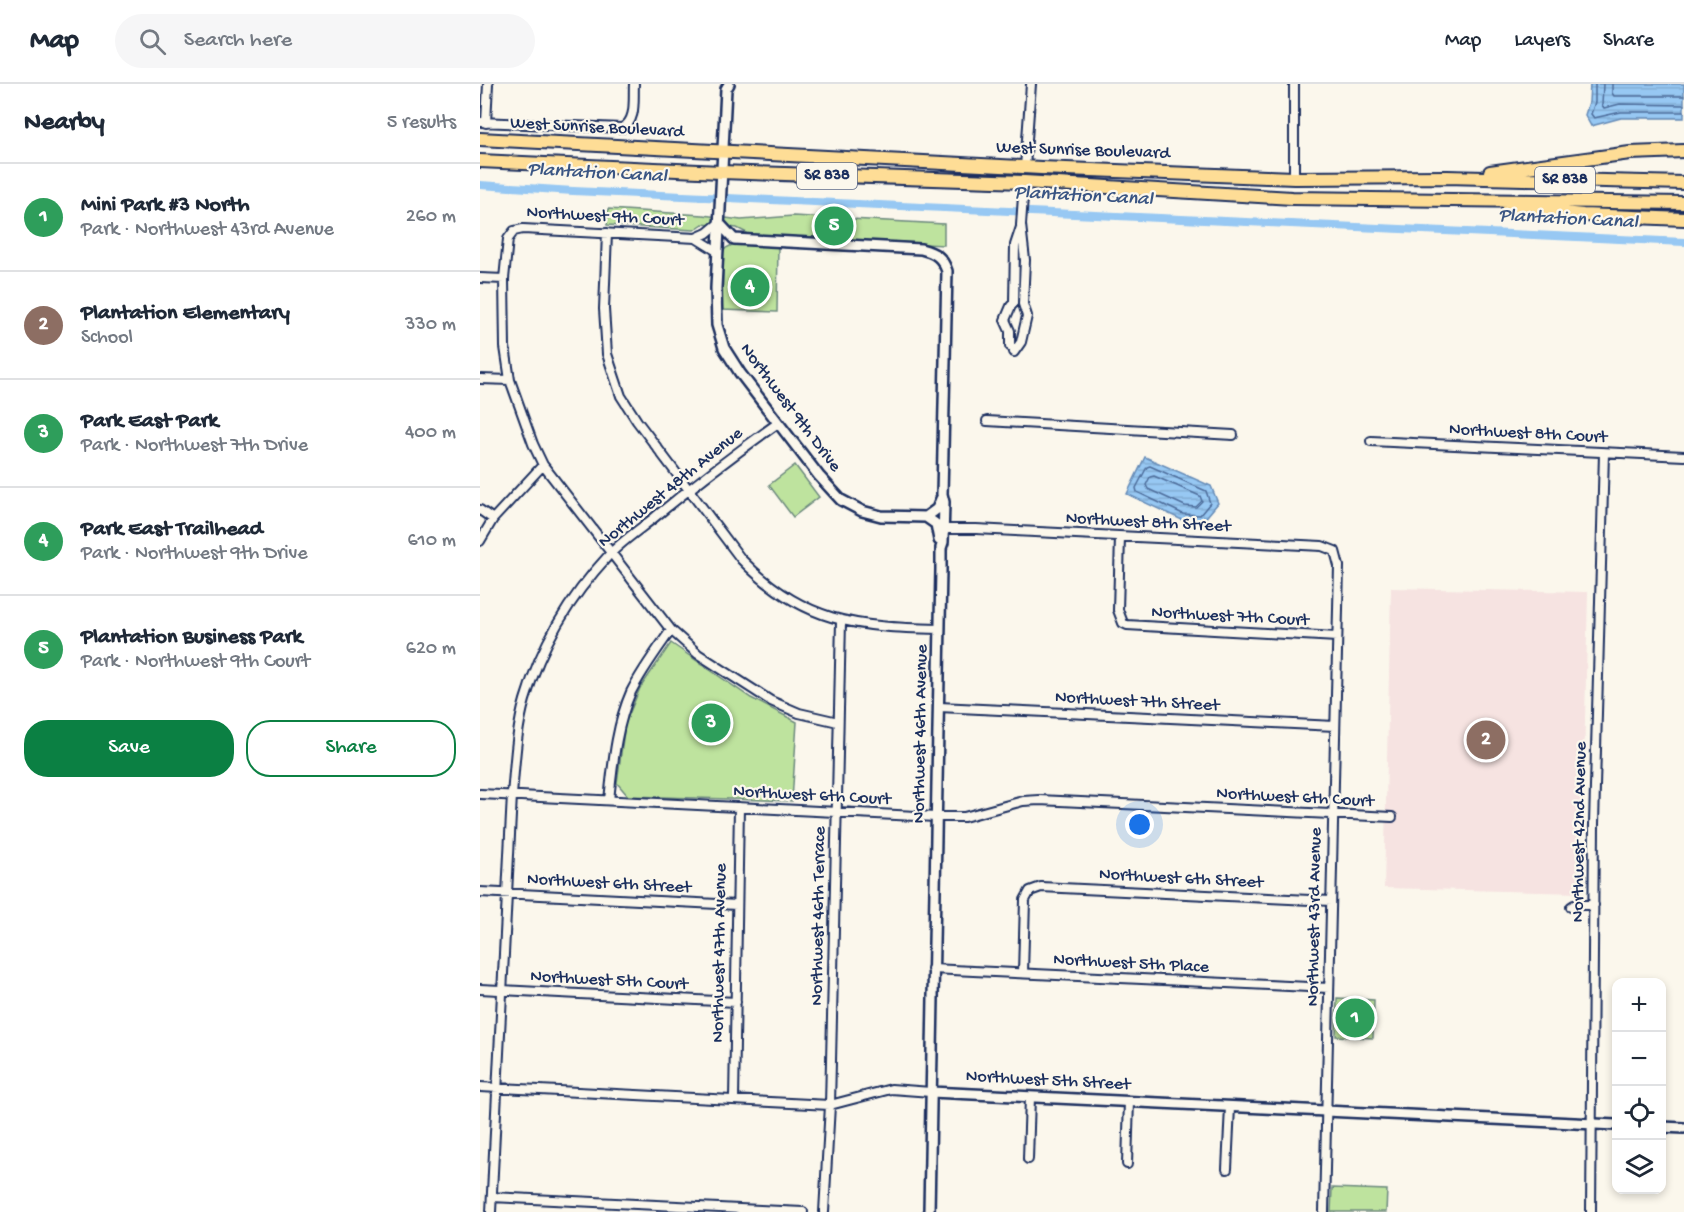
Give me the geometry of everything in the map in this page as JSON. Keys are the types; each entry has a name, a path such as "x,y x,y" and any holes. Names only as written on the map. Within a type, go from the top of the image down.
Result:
{"main road":[{"name":"West Sunrise Boulevard","path":"480,139 1041,168 1294,178 1447,177 1684,183"},
{"path":"1447,177 1630,153 1684,151"},
{"name":"West Sunrise Boulevard","path":"480,161 1003,181 1262,196 1444,201 1684,203"},
{"path":"1003,181 1025,167"},
{"path":"1024,182 1028,174 1041,168"},
{"path":"1262,196 1279,189 1294,178"},
{"path":"1444,201 1583,215 1684,219"}],"street":[{"path":"488,84 483,122 622,128 632,119 634,84"},
{"path":"1025,167 1031,84"},
{"path":"1294,84 1294,178"},
{"path":"721,172 726,86"},
{"name":"Northwest 9th Drive","path":"721,172 717,251 717,325 724,348 778,423 819,476 841,500 862,511 881,516 926,517"},
{"path":"1021,225 1015,245 1014,303 1005,320 1010,331 1010,346 1015,350 1019,346 1027,316 1023,304 1025,260 1021,225 1024,182"},
{"path":"719,222 735,239"},
{"name":"Northwest 9th Court","path":"504,279 507,238 513,231 523,229 696,238 707,233 719,222"},
{"path":"607,233 604,309 607,354 621,396 637,421 741,559 759,578 785,597 815,612 841,621 881,627 940,629"},
{"name":"Northwest 9th Court","path":"696,238 717,251"},
{"path":"717,251 735,239 921,249 933,252 943,259 947,271 942,494 944,515 941,534"},
{"path":"480,278 504,279 505,337 510,380 543,465 671,630 698,654 771,701 799,713 838,722"},
{"path":"1010,331 1023,332"},
{"path":"480,379 510,380"},
{"path":"987,421 1233,435"},
{"name":"Northwest 48th Avenue","path":"491,1212 512,795 518,733 525,700 560,617 583,585 611,553 688,489 778,423"},
{"name":"Northwest 8th Court","path":"1371,441 1684,456"},
{"name":"Northwest 42nd Avenue","path":"1591,1212 1594,905 1604,453"},
{"path":"480,541 493,519 543,465"},
{"path":"941,534 936,524 926,517 937,509 942,494"},
{"path":"480,510 493,519"},
{"path":"944,515 949,525 959,529"},
{"name":"Northwest 8th Street","path":"941,534 959,529 1322,546 1335,551"},
{"name":"Northwest 46th Avenue","path":"929,1212 941,534"},
{"name":"Northwest 7th Court","path":"1120,537 1118,610 1123,623 1134,627 1337,637"},
{"name":"Northwest 43rd Avenue","path":"1324,1212 1339,566 1335,551"},
{"name":"Northwest 46th Terrace","path":"824,1212 830,1105 841,621"},
{"path":"609,800 620,727 631,693 671,630"},
{"name":"Northwest 7th Street","path":"939,707 1335,726"},
{"name":"Northwest 6th Court","path":"480,794 936,817 964,817 1023,801 1039,800 1392,817"},
{"name":"Northwest 47th Avenue","path":"734,1100 739,807"},
{"name":"Northwest 6th Street","path":"1023,973 1025,900 1030,891 1041,887 1331,902"},
{"name":"Northwest 6th Street","path":"480,892 737,905"},
{"path":"1571,907 1594,905"},
{"name":"Northwest 5th Place","path":"932,969 1329,988"},
{"name":"Northwest 5th Court","path":"480,989 736,1002"},
{"name":"Northwest 5th Street","path":"480,1087 830,1105 891,1089 1612,1125"},
{"path":"1028,1159 1030,1097"},
{"path":"1127,1164 1129,1101"},
{"path":"1227,1169 1230,1107"},
{"path":"1666,1127 1684,1128"},
{"path":"492,1197 803,1212"}],"shaded area":[{"path":"1391,588 1588,592 1581,893 1384,888"}],"green space":[{"path":"608,209 703,215 741,220 793,216 944,224 944,245 751,235 737,228 703,224 694,230 607,225"},
{"path":"734,244 778,245 777,312 722,310 723,265 717,260 726,248"},
{"path":"795,465 819,497 793,517 769,485"},
{"path":"671,643 751,698 797,722 792,801 628,796 617,783 625,724 640,688"},
{"path":"1337,998 1374,1000 1373,1038 1336,1036"},
{"path":"1332,1188 1387,1190 1386,1212 1331,1212"}],"water":[{"path":"1590,84 1684,84 1684,118 1621,118 1591,126 1585,115 1589,102"},
{"path":"1145,457 1211,486 1218,503 1203,521 1182,520 1127,494"}],"waterway":[{"name":"Plantation Canal","path":"480,185 1684,242"}],"place":[{"name":"Plantation Business Park","path":"834,226"},
{"name":"Park East Trailhead","path":"750,287"},
{"name":"Park East Park","path":"711,723"},
{"name":"Plantation Elementary","path":"1486,740"},
{"name":"Mini Park #3 North","path":"1355,1018"}]}
